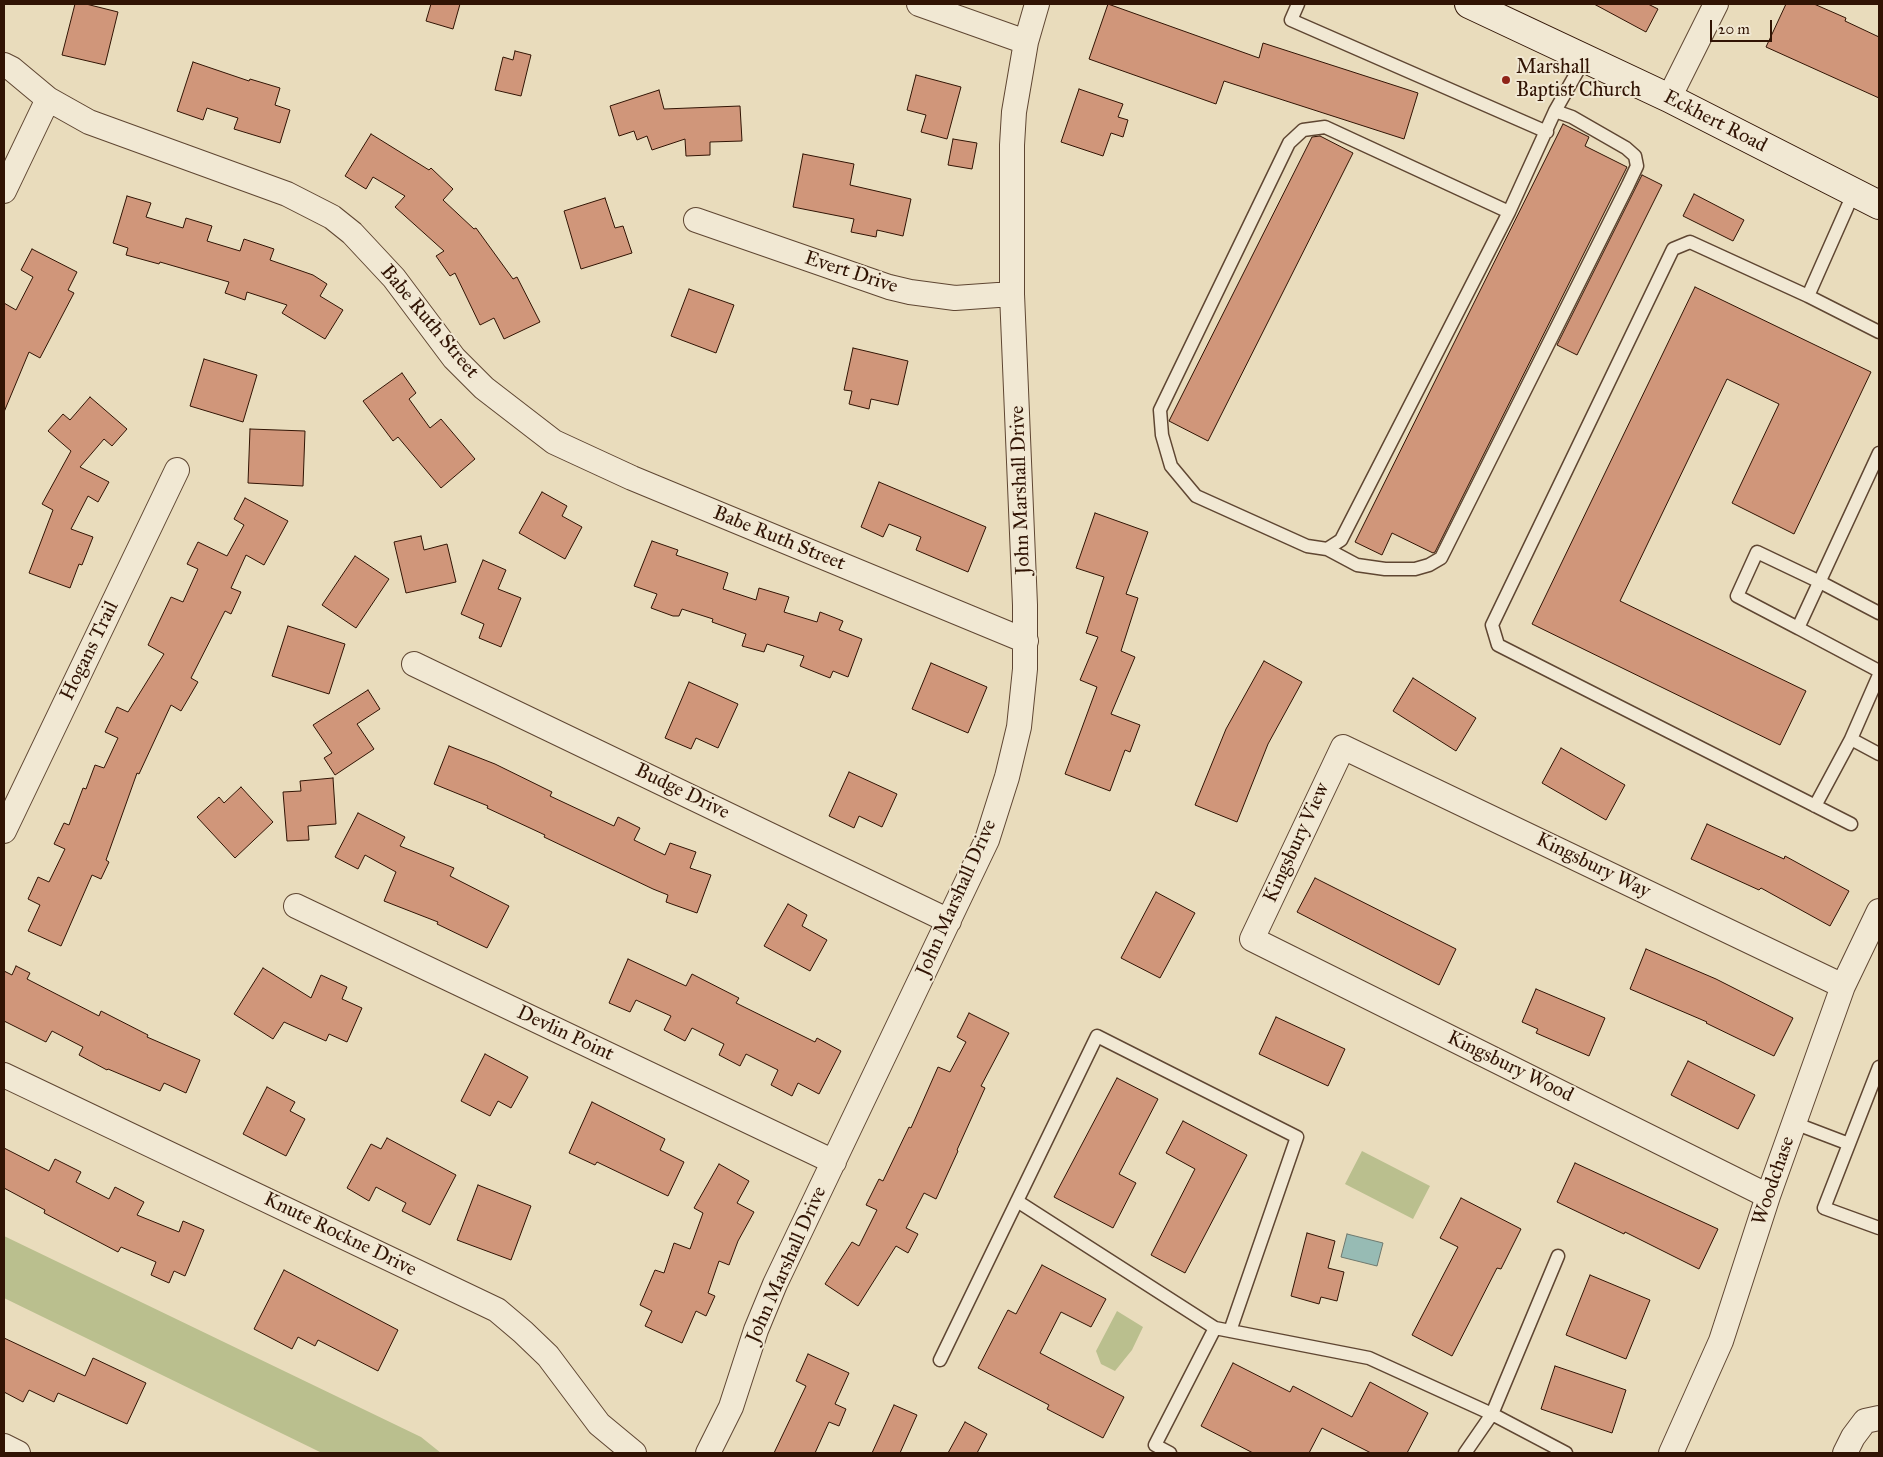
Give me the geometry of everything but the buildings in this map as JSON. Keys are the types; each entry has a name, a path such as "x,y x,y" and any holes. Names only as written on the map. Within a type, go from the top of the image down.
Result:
{"main road":[{"name":"Eckhert Road","path":"1469,4 1669,98 1879,205"}],"street":[{"path":"919,4 1026,42"},
{"name":"John Marshall Drive","path":"708,1453 731,1407 756,1330 775,1284 987,840 1007,777 1019,727 1026,669 1026,641 1012,294 1012,145 1014,112 1026,42 1037,4"},
{"path":"1669,98 1716,4"},
{"name":"Babe Ruth Street","path":"4,65 12,69 48,99 89,122 287,194 332,217 352,233 394,278 454,358 484,388 554,442 632,478 1026,641"},
{"path":"4,191 48,99"},
{"name":"Evert Drive","path":"696,220 889,287 910,292 955,298 1012,294"},
{"name":"Hogans Trail","path":"4,832 177,470"},
{"name":"Budge Drive","path":"414,664 949,921"},
{"name":"Kingsbury View","path":"1252,939 1343,746"},
{"name":"Kingsbury Way","path":"1343,746 1843,986"},
{"name":"Devlin Point","path":"296,906 834,1162"},
{"name":"Woodchase","path":"1671,1453 1721,1341 1768,1196 1843,986 1879,911"},
{"name":"Kingsbury Wood","path":"1252,939 1768,1196"},
{"name":"Knute Rockne Drive","path":"4,1075 497,1310 548,1356 599,1424 634,1453"},
{"path":"1845,1453 1853,1437 1866,1421 1878,1417"},
{"path":"4,1446 18,1453"}],"lane":[{"path":"1298,4 1291,20 1547,132"},
{"path":"1327,549 1341,540 1509,212 1555,111 1585,58"},
{"path":"1509,212 1325,127 1303,130 1289,143 1160,410 1162,435 1171,466 1196,496 1307,546 1327,549 1357,565 1385,569 1415,569 1441,558 1636,166 1635,156 1626,148 1572,117 1555,111"},
{"path":"1808,296 1854,192"},
{"path":"1851,824 1498,645 1492,625 1673,249 1690,242 1808,296 1879,332"},
{"path":"1798,628 1879,453"},
{"path":"1879,613 1757,552 1737,596 1879,671"},
{"path":"1815,806 1851,738 1879,675"},
{"path":"1851,738 1879,754"},
{"path":"940,1360 1097,1036 1297,1137 1230,1330"},
{"path":"1879,1067 1824,1208 1879,1228"},
{"path":"1794,1122 1849,1144"},
{"path":"1017,1201 1216,1328 1369,1358 1492,1414 1566,1453"},
{"path":"1466,1453 1492,1414 1558,1256"},
{"path":"1170,1453 1155,1445 1216,1328"}],"green space":[{"path":"1362,1151 1430,1186 1413,1219 1345,1184"},
{"path":"4,1236 421,1437 441,1453 322,1453 4,1298"},
{"path":"1117,1311 1143,1327 1132,1350 1115,1371 1101,1364 1096,1351"}],"water":[{"path":"1347,1234 1383,1243 1377,1266 1341,1257"}],"place":[{"name":"Marshall Baptist Church","path":"1506,80"}]}
